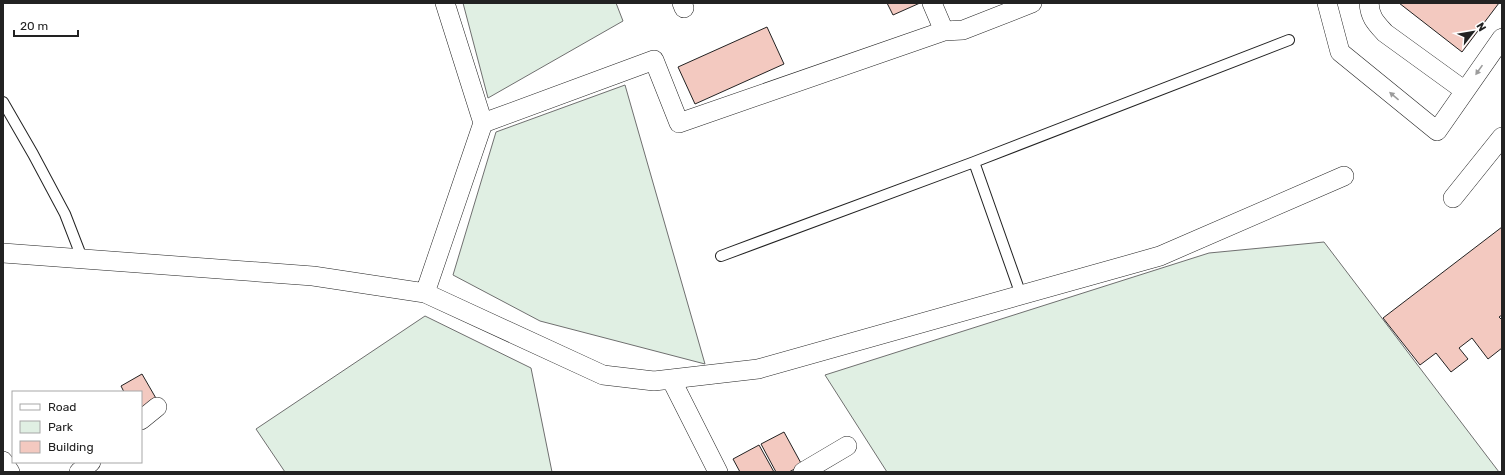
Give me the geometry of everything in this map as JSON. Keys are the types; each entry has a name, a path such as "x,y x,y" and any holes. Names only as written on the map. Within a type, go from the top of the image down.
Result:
{"street":[{"path":"425,293 483,123 445,3"},
{"path":"932,3 944,31"},
{"path":"483,123 654,60 679,123 944,31 963,30 1032,3"},
{"path":"1327,3 1340,52 1437,131 1502,38"},
{"path":"1369,3 1370,14 1376,24 1385,33 1465,91"},
{"path":"1453,198 1502,137"},
{"path":"3,253 313,276 425,293 603,374 654,381 758,369 1160,256 1344,176"},
{"path":"671,379 718,472"},
{"path":"142,419 157,407"},
{"path":"803,472 847,446"},
{"path":"3,461 10,472"},
{"path":"79,472 90,463"}],"lane":[{"path":"721,256 974,162 1289,40"},
{"path":"3,102 34,154 64,214 82,258"},
{"path":"974,162 1021,295"}],"green space":[{"path":"463,3 616,3 623,21 488,98"},
{"path":"625,85 705,364 540,321 453,275 496,132"},
{"path":"1324,242 1499,472 887,472 825,375 1209,253"},
{"path":"425,316 531,368 552,472 285,472 256,429"}],"building":[{"path":"887,3 920,3 893,15"},
{"path":"1399,3 1499,3 1462,52"},
{"path":"767,27 784,64 695,104 678,67"},
{"path":"1502,227 1502,315 1499,317 1502,320 1502,348 1488,359 1472,338 1459,348 1468,359 1451,372 1436,353 1420,365 1383,318"},
{"path":"142,374 157,400 142,408 142,391 124,391 121,386"},
{"path":"784,432 802,465 789,472 776,472 761,444"},
{"path":"759,445 774,472 740,472 733,459"}]}
